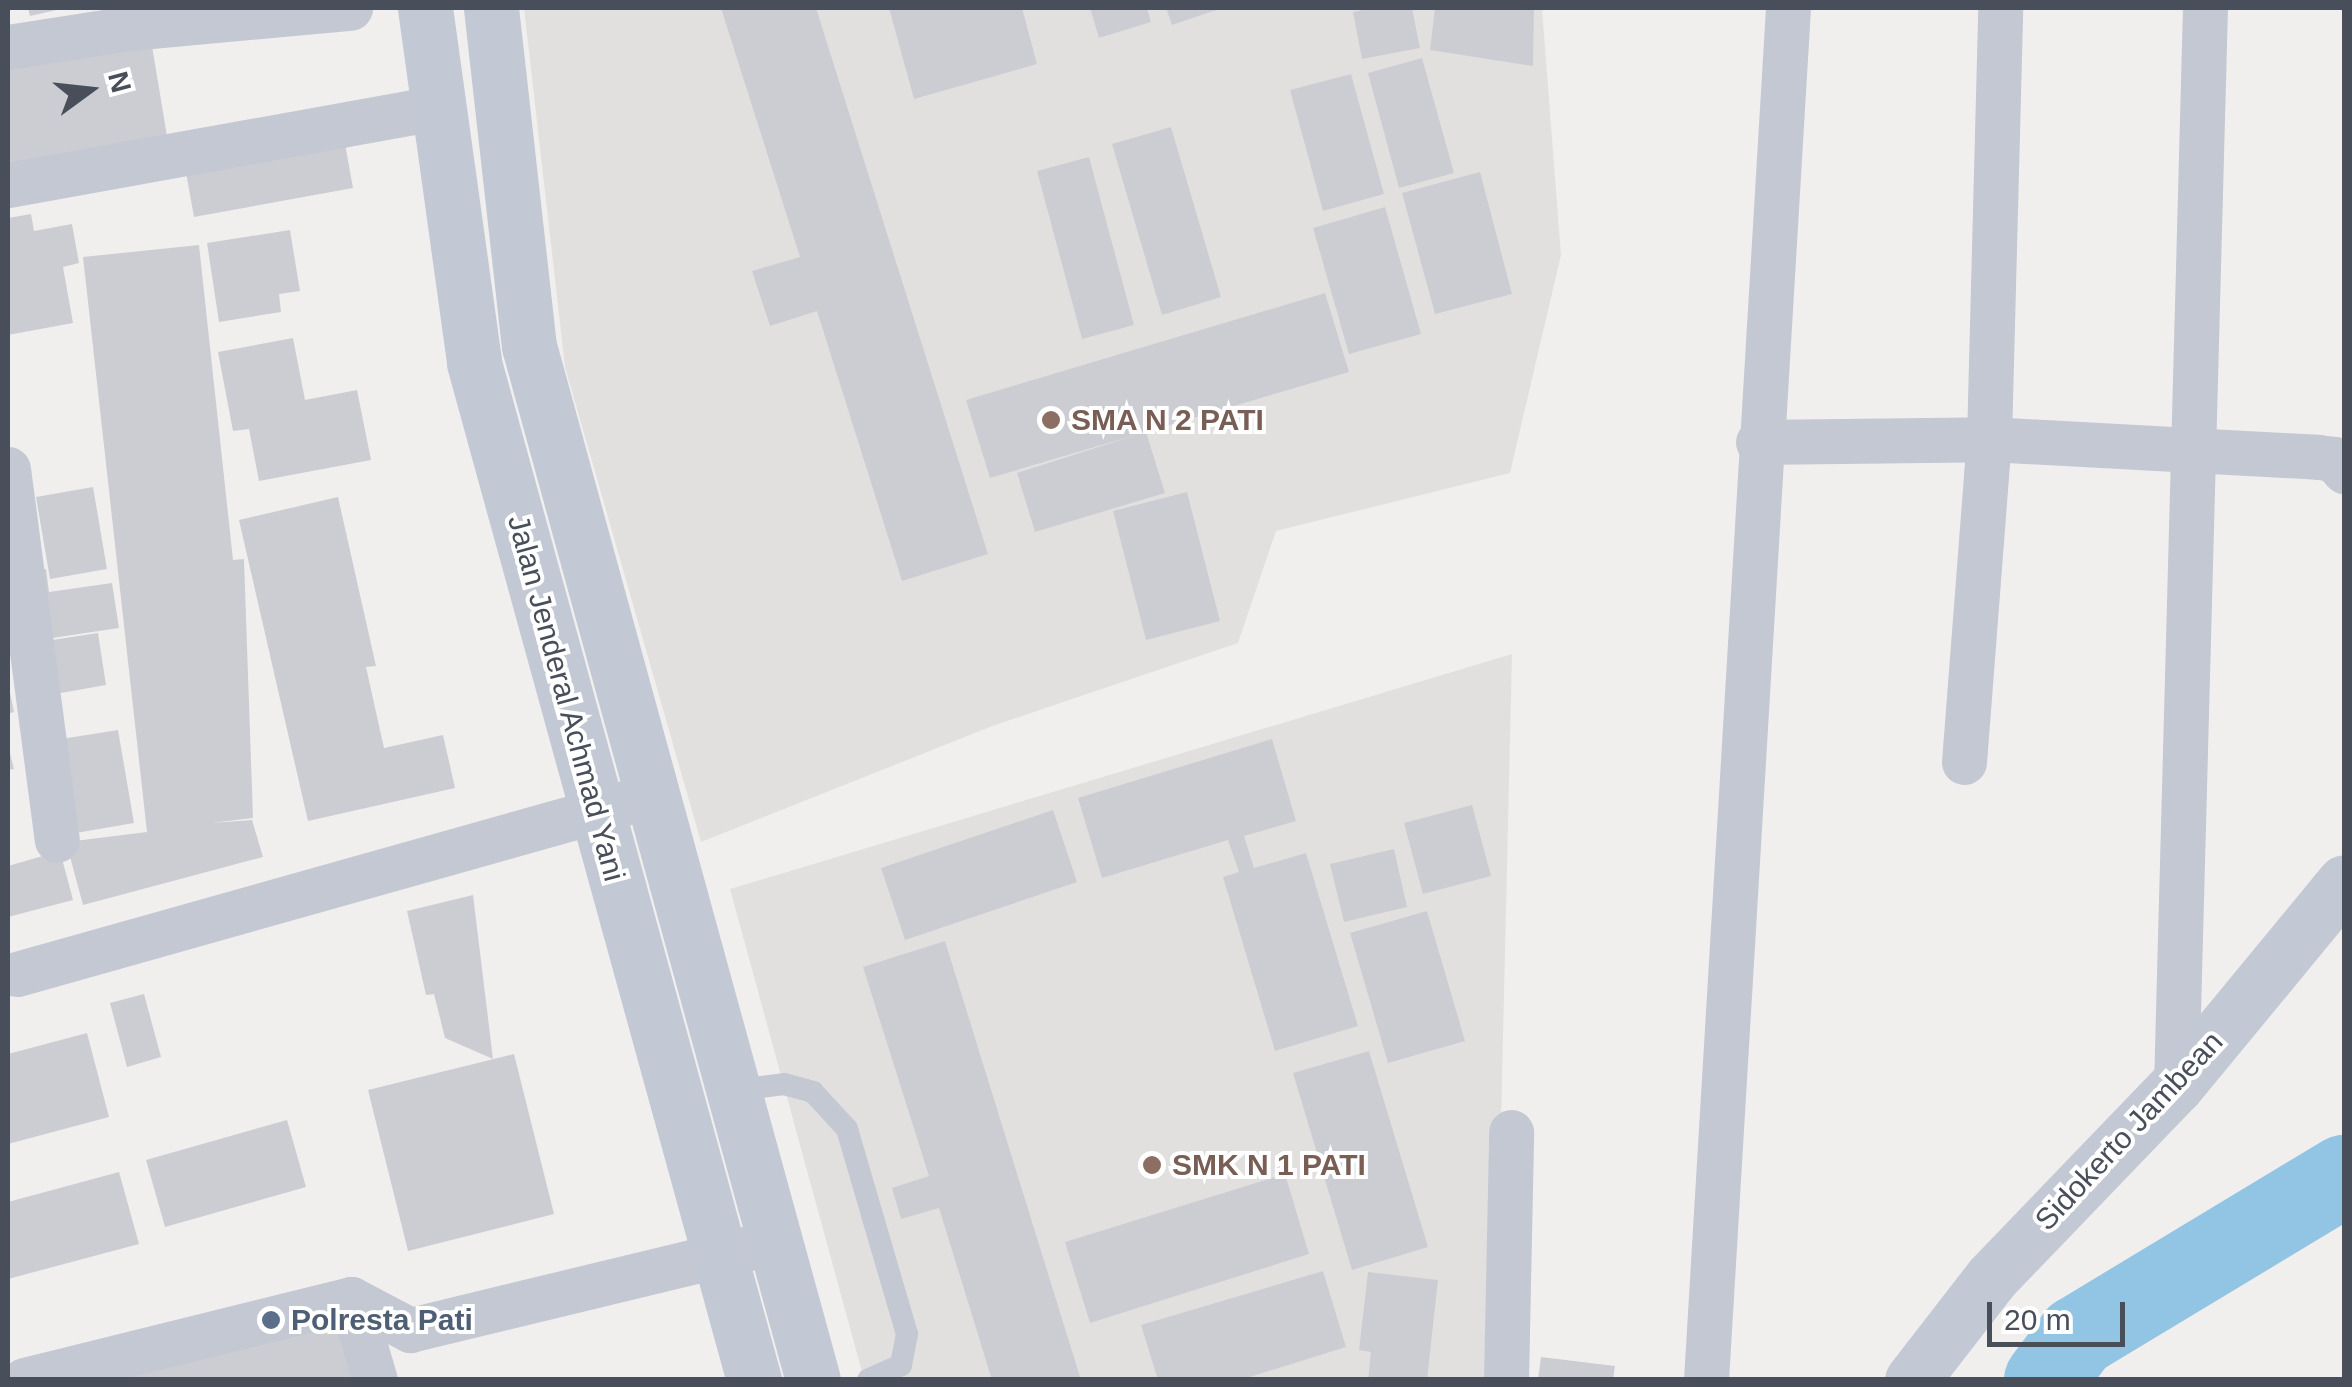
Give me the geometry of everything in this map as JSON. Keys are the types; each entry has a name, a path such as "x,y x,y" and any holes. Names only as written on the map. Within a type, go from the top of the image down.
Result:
{"main road":[{"name":"Jalan Jenderal Achmad Yani","path":"425,8 474,363 754,1380"},
{"name":"Jalan Jenderal Achmad Yani","path":"492,8 529,346 813,1380"},
{"path":"474,363 529,346"},
{"name":"Sidokerto Jambean","path":"1912,1380 1992,1277 2176,1086 2344,882"}],"street":[{"path":"8,48 128,18 350,8"},
{"path":"1706,1380 1758,442 1788,8"},
{"path":"1964,762 1989,439 2000,8"},
{"path":"2176,1086 2204,8"},
{"path":"8,185 436,108"},
{"path":"1758,442 1989,439 2318,456 2334,459 2344,471"},
{"path":"8,469 57,840"},
{"path":"17,974 653,795"},
{"path":"1506,1380 1511,1132"},
{"path":"24,1380 351,1299 410,1330 775,1242"},
{"path":"351,1299 374,1380"}],"lane":[{"path":"732,1091 784,1084 812,1092 847,1129 907,1334 901,1364 868,1380"}],"shaded area":[{"name":"SMA N 2 PATI","path":"524,8 1542,8 1561,255 1510,473 1276,531 1238,643 995,725 701,842 565,367"},
{"name":"SMK N 1 PATI","path":"1512,654 1495,1379 864,1379 730,889"}],"building":[{"path":"28,8 61,8 61,9 30,16"},
{"path":"721,8 816,8 988,554 902,581 817,311 770,326 752,271 800,257"},
{"path":"889,8 1022,8 1037,64 914,99"},
{"path":"1090,8 1147,8 1151,22 1099,38"},
{"path":"1166,8 1222,8 1172,25"},
{"path":"1412,8 1420,48 1362,59 1353,12"},
{"path":"1435,8 1534,8 1533,66 1430,50"},
{"path":"149,28 168,142 8,169 8,53"},
{"path":"1422,58 1454,173 1399,188 1368,73"},
{"path":"1351,74 1384,194 1323,211 1290,90"},
{"path":"342,127 353,188 194,217 183,156"},
{"path":"1171,127 1221,297 1162,315 1112,144"},
{"path":"1089,157 1134,325 1082,339 1037,171"},
{"path":"1480,172 1512,294 1435,314 1402,193"},
{"path":"1385,207 1421,334 1349,354 1313,228"},
{"path":"31,214 34,231 72,224 79,263 63,267 73,323 8,335 8,218"},
{"path":"290,230 300,291 279,294 281,312 219,322 207,243"},
{"path":"199,245 233,560 244,559 253,818 211,823 252,820 263,857 83,905 66,842 147,832 83,257"},
{"path":"1325,293 1349,372 1146,432 1165,493 1035,532 1017,473 1139,434 990,478 966,400"},
{"path":"293,338 305,400 357,390 371,460 259,481 249,429 233,431 218,352"},
{"path":"93,487 107,569 50,579 36,497"},
{"path":"1187,492 1220,621 1146,640 1113,511"},
{"path":"338,497 376,666 366,667 384,748 443,735 455,788 308,821 239,520"},
{"path":"46,569 49,592 112,583 119,628 32,641 23,572"},
{"path":"98,633 106,685 55,694 33,643"},
{"path":"8,688 14,712 8,714"},
{"path":"118,730 134,823 64,835 49,741"},
{"path":"1272,739 1296,821 1244,836 1254,868 1306,853 1358,1026 1275,1051 1223,877 1239,872 1228,840 1102,878 1078,798"},
{"path":"8,745 14,769 8,770"},
{"path":"1472,805 1491,876 1423,894 1404,823"},
{"path":"1053,810 1077,882 905,940 881,868"},
{"path":"1394,849 1407,907 1344,922 1330,864"},
{"path":"60,851 73,900 8,917 8,866"},
{"path":"473,895 493,1059 445,1038 434,994 426,995 407,911"},
{"path":"1427,911 1465,1041 1388,1063 1350,933"},
{"path":"945,941 1081,1380 992,1380 939,1208 901,1219 892,1188 929,1176 863,967"},
{"path":"144,994 161,1057 127,1067 110,1003"},
{"path":"87,1033 109,1117 8,1144 8,1054"},
{"path":"1369,1051 1428,1247 1352,1270 1293,1073"},
{"path":"514,1054 554,1214 408,1251 368,1090"},
{"path":"287,1120 306,1187 165,1227 146,1160"},
{"path":"119,1172 139,1244 8,1279 8,1202"},
{"path":"1285,1174 1309,1254 1090,1323 1065,1242"},
{"path":"1323,1271 1346,1347 1240,1380 1158,1380 1141,1325"},
{"path":"1368,1272 1438,1280 1427,1380 1368,1380 1371,1352 1359,1350"},
{"path":"334,1309 354,1380 85,1380"},
{"path":"1541,1357 1615,1366 1613,1380 1538,1380"}],"waterway":[{"path":"2045,1380 2077,1337 2344,1176"}],"place":[{"name":"SMA N 2 PATI","path":"1051,420"},
{"name":"SMK N 1 PATI","path":"1152,1165"},
{"name":"Polresta Pati","path":"271,1320"}]}
